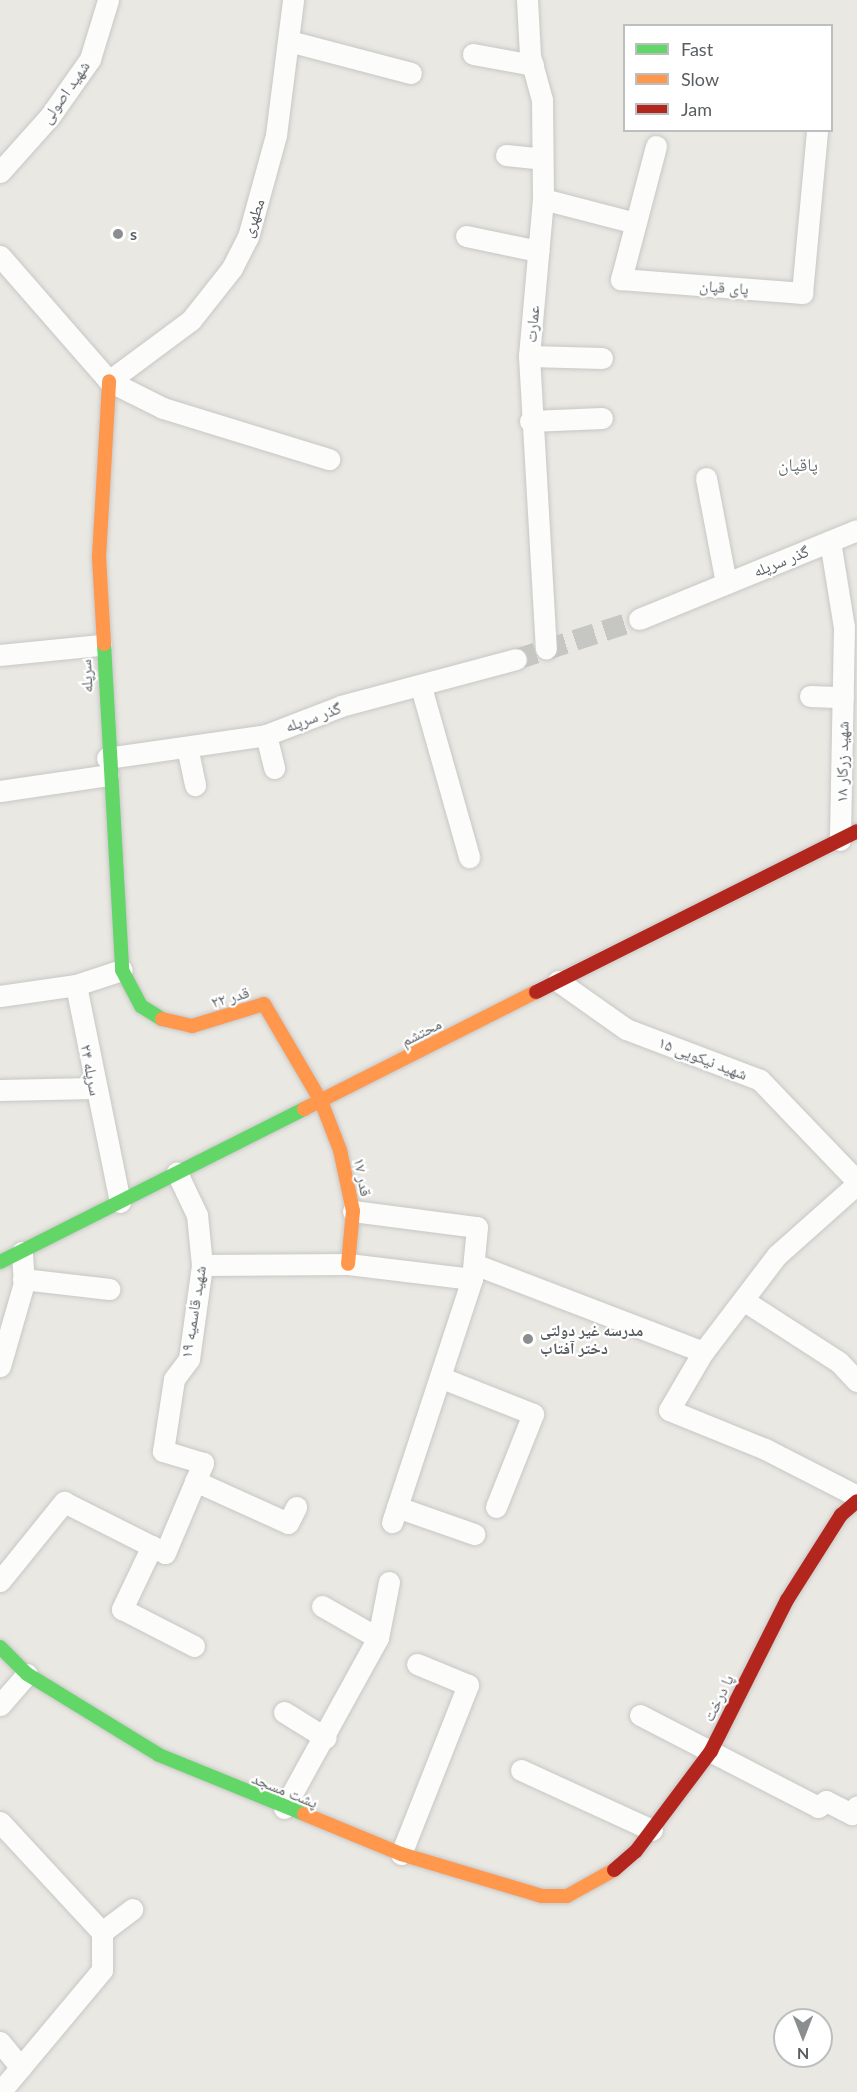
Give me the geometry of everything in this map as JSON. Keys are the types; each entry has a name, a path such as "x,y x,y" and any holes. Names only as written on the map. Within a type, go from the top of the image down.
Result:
{"street":[{"name":"شهید اصولی","path":"0,172 50,116 90,59 108,0"},
{"name":"مطهری","path":"109,381 191,320 232,268 248,237 271,162 293,0"},
{"name":"عمارت","path":"527,0 532,65 542,100 543,199 529,356 530,421 546,649"},
{"path":"289,40 411,74"},
{"path":"473,54 532,65"},
{"name":"پای قپان","path":"656,146 621,279 801,293 817,132"},
{"path":"506,155 542,159"},
{"path":"543,199 635,223"},
{"path":"466,236 538,251"},
{"path":"0,256 109,381 163,408 329,459"},
{"path":"529,356 602,358"},
{"name":"سرپله","path":"109,381 99,557 107,767 122,970"},
{"path":"530,421 602,418"},
{"path":"706,478 726,583"},
{"name":"گذر سرپله","path":"639,619 857,530"},
{"name":"شهید زرکار ۱۸","path":"830,541 843,607 843,697 850,732 849,836"},
{"path":"0,655 101,645"},
{"name":"گذر سرپله","path":"0,791 187,747 266,735 341,706 421,687 516,658"},
{"path":"421,687 469,857"},
{"path":"810,696 843,697"},
{"path":"266,735 274,768"},
{"path":"187,747 195,785"},
{"name":"محتشم","path":"0,1262 849,836"},
{"path":"0,996 76,985 122,970"},
{"name":"قدر ۲۲","path":"122,970 141,1006 172,1025 192,1026 264,1004 321,1101"},
{"name":"شهید نیکویی ۱۵","path":"558,981 626,1029 760,1080 857,1182"},
{"name":"سرپله ۲۴","path":"76,985 94,1088 120,1202"},
{"path":"0,1090 94,1088"},
{"name":"قدر ۱۷","path":"321,1101 340,1150 353,1211 348,1264"},
{"name":"شهید قاسمیه ۱۹","path":"177,1173 197,1215 202,1265 189,1359 174,1379 163,1451 203,1462 195,1481"},
{"path":"857,1182 777,1255 703,1352 669,1410 765,1449 857,1498"},
{"path":"353,1211 477,1227 473,1272 442,1378 394,1514 474,1534"},
{"path":"0,1366 23,1278 22,1252"},
{"path":"202,1265 348,1264 473,1272 703,1352"},
{"path":"23,1278 109,1289"},
{"path":"743,1299 839,1362 857,1381"},
{"path":"442,1378 532,1414 496,1507"},
{"path":"0,1581 64,1502 165,1553 195,1481 288,1523 296,1507"},
{"name":"پا درخت","path":"585,1890 622,1865 711,1750 787,1600 841,1515 857,1498"},
{"path":"152,1546 122,1609 194,1646"},
{"path":"284,1808 326,1738 378,1638 389,1582"},
{"path":"322,1606 378,1638"},
{"name":"پشت مسجد","path":"0,1647 27,1674 159,1755 284,1808 401,1854 542,1896 585,1890"},
{"path":"401,1854 468,1685 417,1664"},
{"path":"0,1705 27,1674"},
{"path":"284,1712 326,1738"},
{"path":"640,1715 818,1807 826,1801 854,1810"},
{"path":"521,1770 651,1830"},
{"path":"0,1822 102,1932 102,1970 0,2092"},
{"path":"102,1932 132,1909"},
{"path":"0,2042 21,2068"}],"tunnel":[{"path":"516,659 639,619"}],"traffic: fast":[{"path":"104,644 122,970 141,1006 162,1019"},
{"path":"0,1262 304,1109"},
{"path":"0,1647 27,1674 159,1755 304,1814"}],"traffic: slow":[{"path":"104,644 99,557 109,381"},
{"path":"304,1109 536,992"},
{"path":"162,1019 192,1026 264,1004 321,1101 340,1150 353,1211 348,1264"},
{"path":"304,1814 401,1854 542,1896 567,1896 614,1870"}],"traffic: jam":[{"path":"536,992 857,831"},
{"path":"614,1870 636,1851 711,1751 787,1600 841,1515 857,1501"}],"place":[{"name":"s","path":"118,234"},
{"name":"مدرسه غیر دولتی دختر آفتاب","path":"528,1339"}],"district":[{"name":"پاقپان","path":"798,464"}]}
